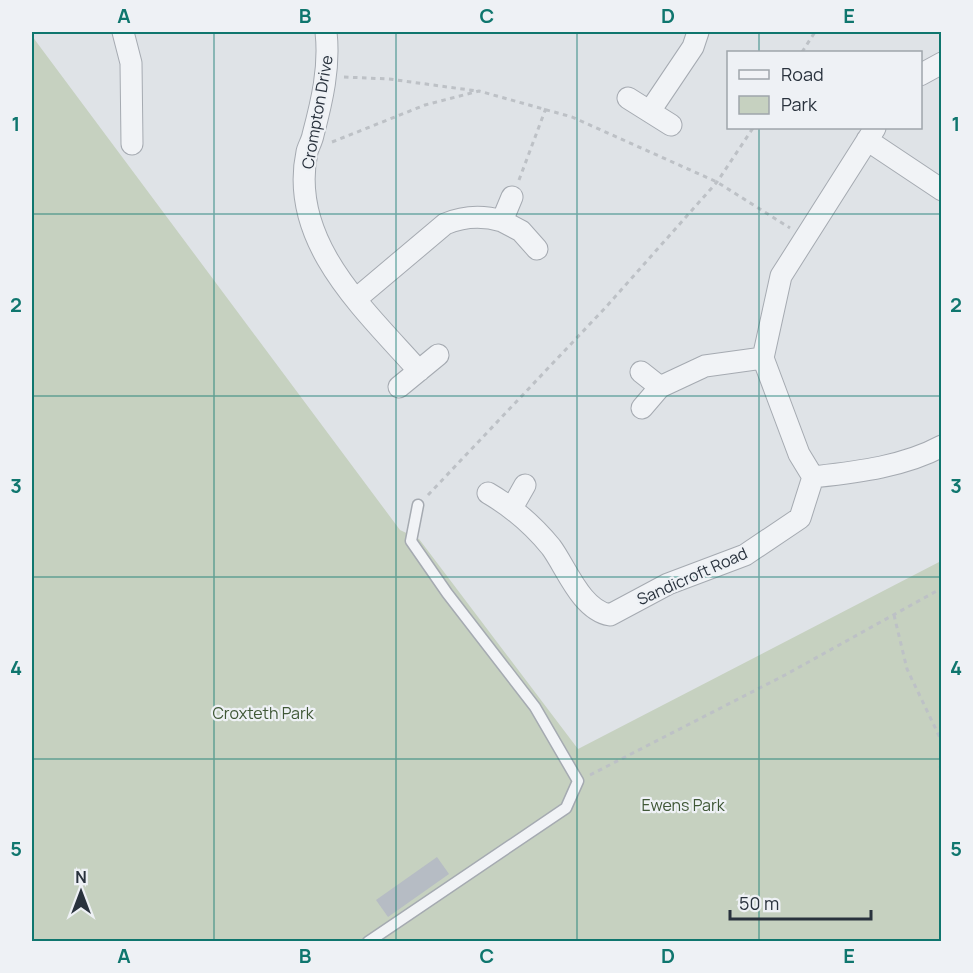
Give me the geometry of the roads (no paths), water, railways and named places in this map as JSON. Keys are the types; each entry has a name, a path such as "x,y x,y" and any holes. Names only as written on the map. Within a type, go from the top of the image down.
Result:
{"street":[{"path":"123,32 131,63 132,144"},
{"name":"Crompton Drive","path":"326,32 326,76 307,152 305,202 324,256 356,299 419,371"},
{"path":"650,111 693,47 698,32"},
{"path":"922,74 942,63"},
{"path":"628,98 671,125"},
{"path":"942,190 871,134 781,276 762,358 799,454 813,477 862,472 926,454 942,446"},
{"path":"502,221 513,197"},
{"path":"356,299 445,224 458,219 478,216 502,221 521,231 537,249"},
{"path":"399,387 438,355"},
{"path":"642,408 660,387 705,366 762,358"},
{"path":"641,372 660,387"},
{"name":"Sandicroft Road","path":"488,493 513,508 551,548 568,579 599,611 610,615 668,584 745,555 800,518 813,477"},
{"path":"513,508 525,485"}],"lane":[{"path":"368,942 566,808 578,781 535,707 447,593 411,541 418,505"}],"park label":[{"name":"Croxteth Park","path":"263,713"},
{"name":"Ewens Park","path":"683,805"}]}
